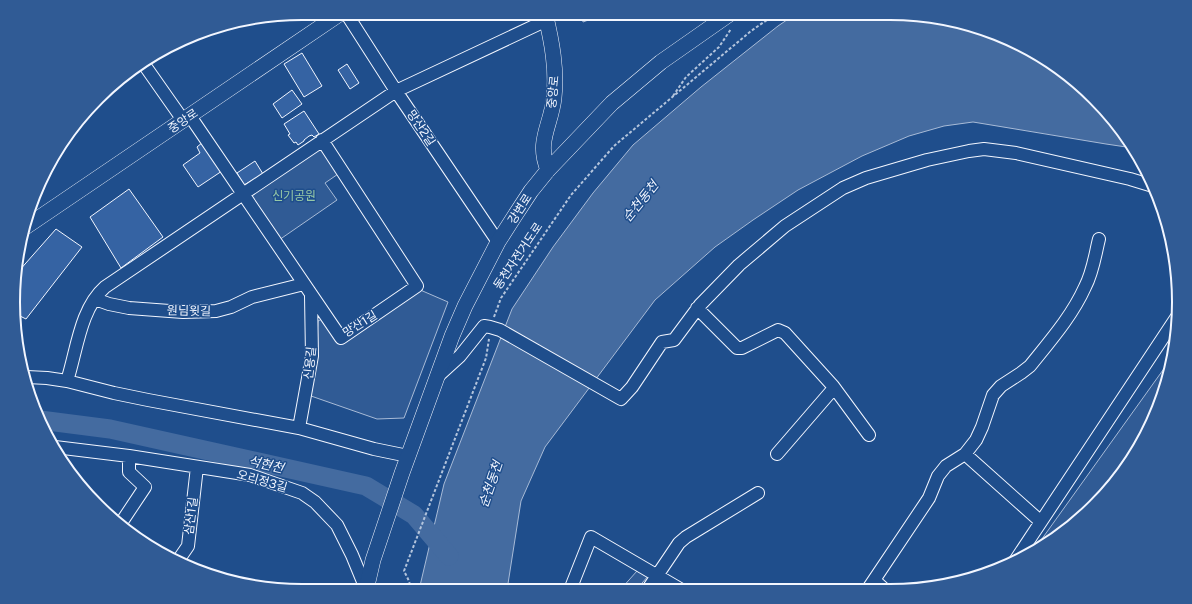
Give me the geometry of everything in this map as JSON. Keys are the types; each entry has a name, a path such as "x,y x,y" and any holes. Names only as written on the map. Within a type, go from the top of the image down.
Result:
{"main road":[{"name":"중앙로","path":"33,218 186,118 331,20"},
{"name":"중앙로","path":"547,20 554,54 555,68 554,100 543,145 543,154 548,170"},
{"name":"강변로","path":"367,584 373,560 402,473 452,336 498,242 531,191 548,170 612,103 661,62 730,20"}],"street":[{"name":"망산2길","path":"350,20 396,91 498,242"},
{"path":"67,381 79,336 95,299 105,287 396,91 540,20"},
{"name":"망산1길","path":"146,67 242,194 341,338 417,286 322,140"},
{"path":"437,377 460,356 484,326 495,329 621,399 632,387 662,342 674,340 698,308 739,265 785,226 843,188 866,178 927,160 984,149 1016,153 1146,184"},
{"path":"872,584 929,498 938,476 946,466 965,454 976,440 993,395 1001,386 1021,374 1030,366 1074,308 1091,273 1099,239"},
{"name":"원님윗길","path":"95,299 109,304 129,308 183,312 216,311 231,307 252,297 304,284"},
{"name":"신용길","path":"299,428 312,356 311,296"},
{"path":"698,308 737,348 742,348 778,330 785,333 834,388 869,435"},
{"path":"1021,552 1171,326"},
{"path":"31,377 67,381 141,399 299,428 374,449 408,456"},
{"path":"776,454 834,388"},
{"name":"오리정3길","path":"61,448 129,456 250,475 302,493 315,502 337,524 364,584"},
{"path":"965,454 1040,521"},
{"path":"123,520 145,487 129,472 129,456"},
{"name":"삼산1길","path":"181,557 188,546 197,467"},
{"path":"651,584 679,543 686,537 758,493"},
{"path":"572,584 591,537 672,584"}],"path":[{"path":"671,98 678,86 686,77 719,47 727,35 732,20"},
{"name":"동천자전거도로","path":"410,584 404,571 486,358 495,329 501,298 571,195 614,146 751,31 768,20"}],"shaded area":[{"name":"신기공원","path":"321,144 341,172 325,183 337,200 279,240 250,197 255,189"},
{"path":"418,289 448,302 404,418 377,419 311,396 315,370 318,321 322,319 338,344"},
{"path":"1164,369 1151,410 1143,427 1114,474 1076,514 1062,526 1042,539"},
{"path":"637,571 648,576 641,584 625,584"}],"water":[{"name":"순천동천","path":"787,20 890,20 927,22 945,25 981,35 1015,49 1062,78 1102,116 1125,147 973,122 944,126 909,136 862,156 798,190 715,247 655,300 545,447 521,501 508,584 420,584 444,484 512,309 553,247 593,193 633,145 701,87"}],"building":[{"path":"302,53 322,86 304,97 284,64"},
{"path":"347,64 359,83 350,89 338,70"},
{"path":"292,90 302,104 282,118 273,104"},
{"path":"304,111 319,134 314,137 312,135 309,136 298,145 296,142 294,143 288,135 290,134 284,124"},
{"path":"203,142 225,169 198,187 183,165 200,153 197,147"},
{"path":"255,161 263,174 244,185 237,173"},
{"path":"129,189 163,237 121,268 90,217"},
{"path":"56,229 82,247 26,319 21,316 22,268"}],"waterway":[{"name":"석현천","path":"46,421 110,429 366,486 414,515 449,556"}]}
